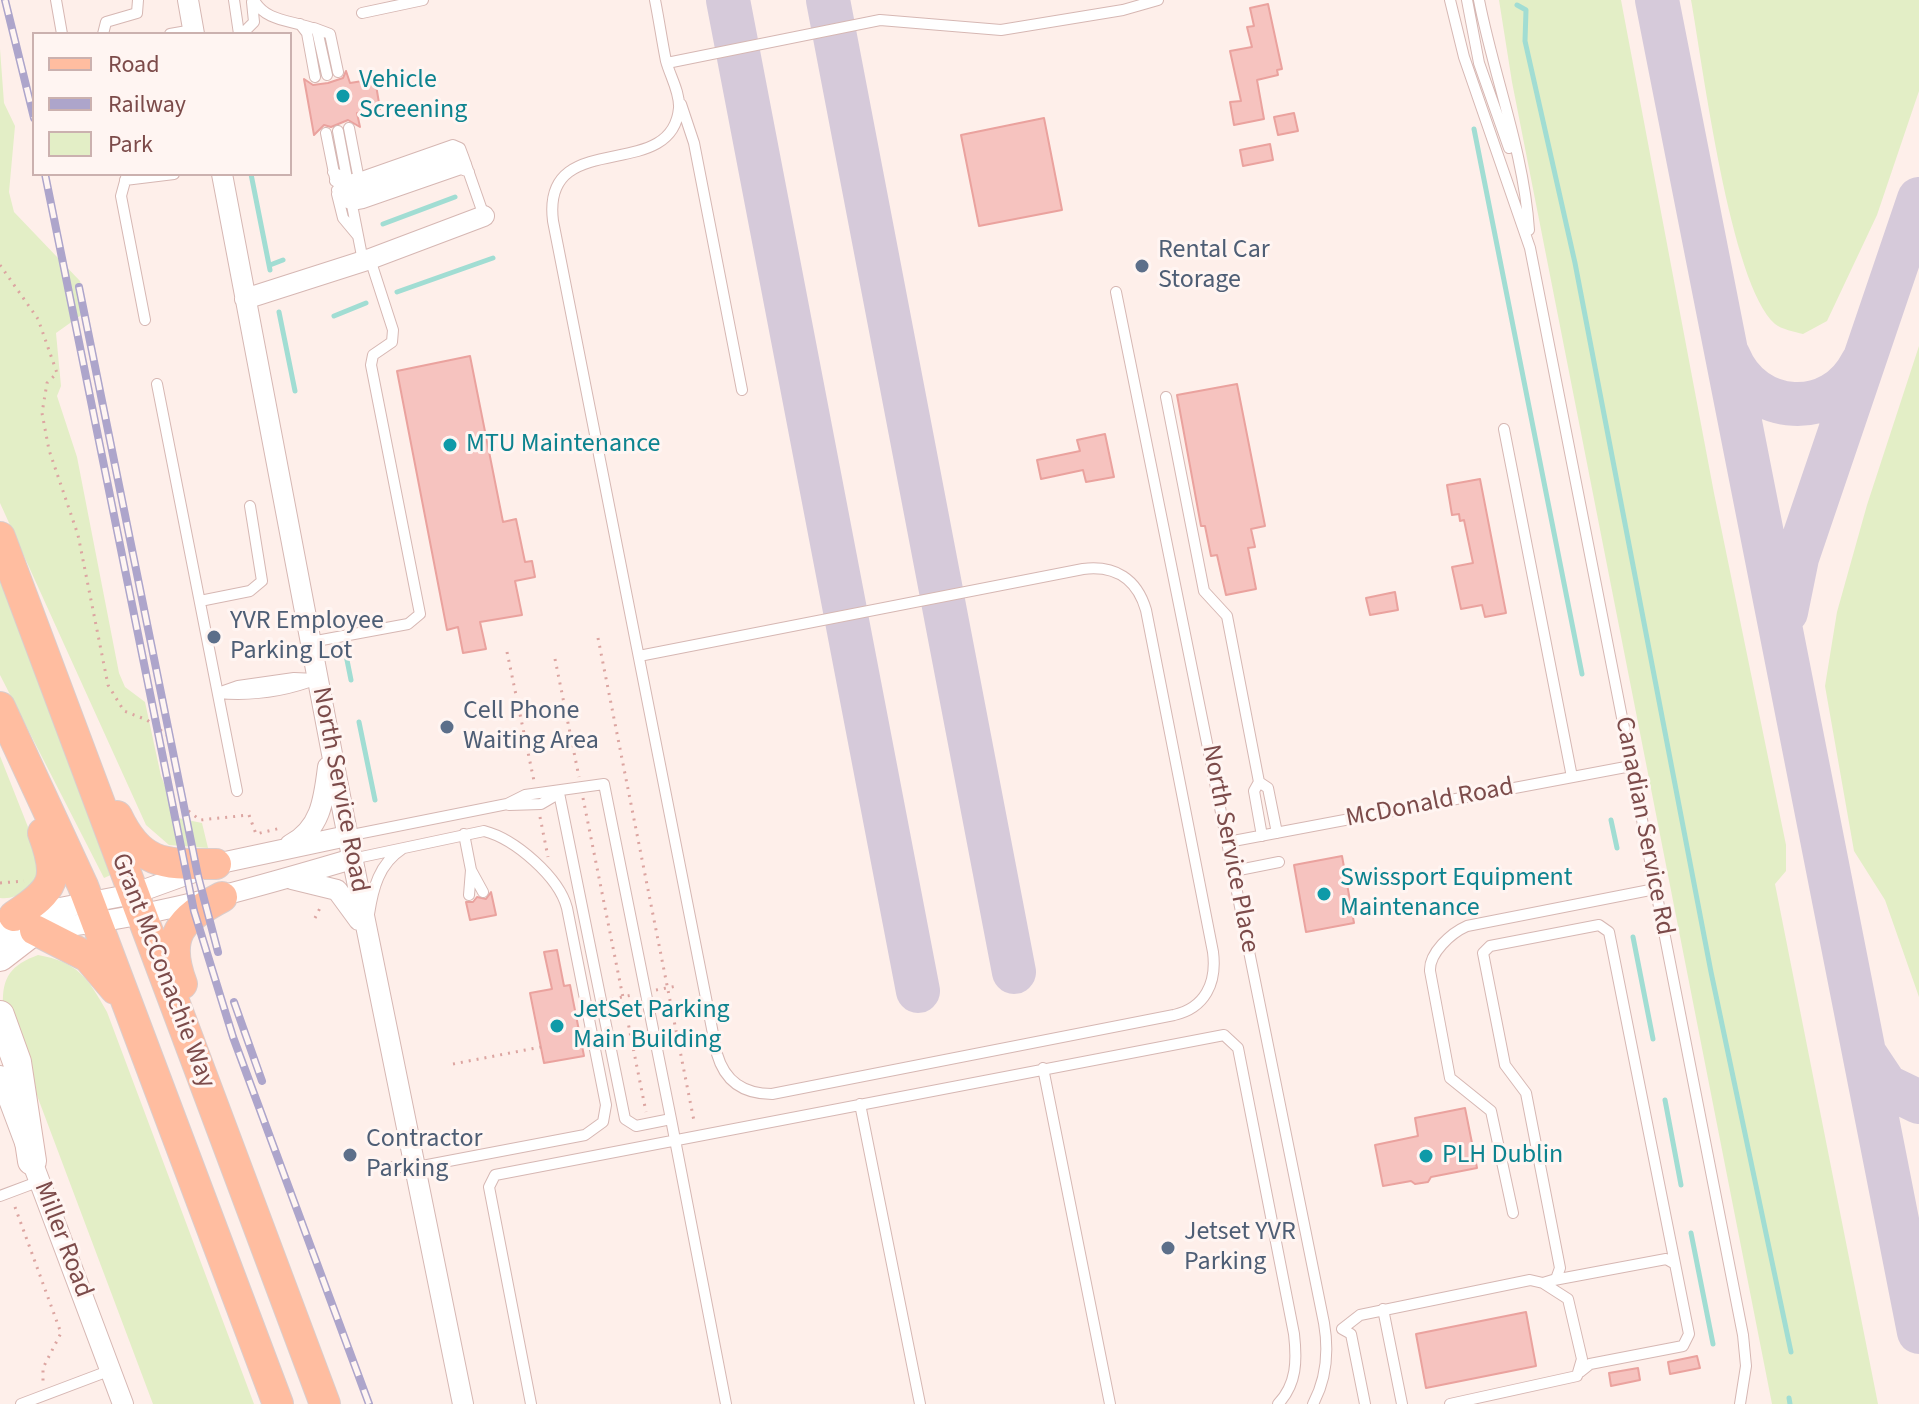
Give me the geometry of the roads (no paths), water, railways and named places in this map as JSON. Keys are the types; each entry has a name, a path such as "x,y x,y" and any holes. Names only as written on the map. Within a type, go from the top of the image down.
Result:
{"main road":[{"name":"Grant McConachie Way","path":"0,537 325,1404"},
{"path":"54,682 135,847 163,863 216,864"},
{"name":"Grant McConachie Way","path":"0,707 93,913 278,1404"},
{"path":"25,757 54,871 47,891 10,921 88,957 129,1006"},
{"path":"222,897 199,909 184,923 175,939 173,956 213,1070 229,1146"}],"street":[{"path":"188,0 194,32"},
{"name":"North Service Road","path":"222,176 347,836 463,1404"},
{"path":"245,299 366,260 484,216"},
{"path":"278,851 305,837 317,819 324,802 330,747"},
{"path":"136,904 216,864 347,836"},
{"path":"0,957 10,921 93,913 136,904 222,897 352,859"},
{"path":"280,880 303,880 337,890 367,933"},
{"path":"0,1015 17,1062 36,1171"},
{"name":"Miller Road","path":"0,1076 123,1404"}],"lane":[{"path":"56,0 62,32"},
{"path":"104,32 106,22 137,13 138,0"},
{"path":"234,0 240,32"},
{"path":"242,32 254,22 253,0"},
{"path":"253,0 264,13 314,28 320,34 333,74"},
{"path":"362,13 423,0"},
{"path":"655,0 667,63 694,143 742,385"},
{"path":"667,63 880,20 1001,30 1123,10 1158,0"},
{"path":"1450,0 1464,57 1530,248"},
{"path":"1467,0 1479,63 1521,180"},
{"path":"1479,0 1521,180 1530,248"},
{"path":"300,24 307,33 315,77"},
{"path":"639,656 1083,569 1101,568 1121,574 1140,592 1146,610 1213,952 1214,972 1208,991 1191,1010 1158,1018 772,1094 755,1093 737,1086 724,1072 717,1054 639,656 552,200 557,185 575,166 648,149 661,140 674,126 679,99"},
{"path":"311,642 408,624 420,614 371,365 373,355 390,345 394,336 358,237 355,192 344,130"},
{"path":"326,133 343,218 358,237"},
{"path":"336,185 355,192 456,154 466,164 484,216"},
{"path":"336,185 355,192 461,169 466,164"},
{"path":"126,177 121,196 145,320"},
{"name":"Canadian Service Rd","path":"1530,248 1743,1335 1746,1366 1740,1404"},
{"name":"North Service Place","path":"1116,292 1325,1332 1325,1373 1313,1404"},
{"path":"157,384 237,791"},
{"path":"1166,397 1204,591 1227,616 1259,782 1254,791 1262,836"},
{"path":"1504,429 1572,777"},
{"path":"200,601 250,591 262,581 250,506"},
{"path":"218,693 238,686 294,678 317,679"},
{"name":"McDonald Road","path":"1228,842 1631,766"},
{"path":"1259,782 1268,788 1277,833"},
{"path":"347,836 507,804 541,804 559,793 604,784 726,1404"},
{"path":"559,793 625,1119 636,1126 671,1119"},
{"path":"352,859 411,844 484,831 549,873 564,896 606,1105 603,1122 585,1135 417,1167 386,1167"},
{"path":"464,834 471,870 469,895"},
{"path":"367,933 376,880 392,856 411,844"},
{"path":"1234,871 1279,862"},
{"path":"471,870 483,892"},
{"path":"1513,1213 1491,1111 1450,1078 1430,971 1431,960 1453,934 1467,926 1655,889"},
{"path":"1450,1404 1572,1379 1590,1364 1686,1344 1689,1334 1609,932 1599,925 1490,946 1483,957 1505,1065 1526,1093 1560,1268 1558,1275 1547,1282"},
{"path":"531,1404 489,1183 498,1174 1220,1035 1235,1043 1294,1334 1295,1372 1287,1394 1278,1404"},
{"path":"1043,1068 1110,1404"},
{"path":"860,1104 920,1404"},
{"path":"585,1135 589,1157"},
{"path":"0,1196 36,1171"},
{"path":"1325,1332 1342,1329 1365,1312 1530,1280 1547,1282 1666,1259 1675,1264"},
{"path":"1547,1282 1571,1304 1582,1359 1580,1372"},
{"path":"1383,1309 1402,1404"},
{"path":"1342,1329 1351,1334 1365,1404"},
{"path":"21,1404 111,1370"}],"waterway":[{"path":"1517,5 1526,10 1525,41 1575,263 1711,972 1791,1352"},
{"path":"1474,129 1582,674"},
{"path":"251,176 270,270"},
{"path":"383,224 455,197"},
{"path":"397,292 493,258"},
{"path":"270,265 283,260"},
{"path":"334,316 366,303"},
{"path":"279,312 295,391"},
{"path":"345,650 351,680"},
{"path":"359,722 375,800"},
{"path":"1611,820 1617,848"},
{"path":"1633,937 1653,1039"},
{"path":"1665,1100 1681,1185"},
{"path":"1691,1233 1713,1344"},
{"path":"1789,1398 1790,1404"}],"railway":[{"path":"5,0 32,110"},
{"path":"45,176 194,911 233,1037 369,1404"},
{"path":"79,287 198,876 218,952"},
{"path":"234,1002 262,1081"}],"place":[{"name":"Vehicle Screening","path":"343,96"},
{"name":"Rental Car Storage","path":"1142,266"},
{"name":"MTU Maintenance","path":"450,445"},
{"name":"YVR Employee Parking Lot","path":"214,637"},
{"name":"Cell Phone Waiting Area","path":"447,727"},
{"name":"Swissport Equipment Maintenance","path":"1324,894"},
{"name":"JetSet Parking Main Building","path":"557,1026"},
{"name":"Contractor Parking","path":"350,1155"},
{"name":"PLH Dublin","path":"1426,1156"},
{"name":"Jetset YVR Parking","path":"1168,1248"}]}
